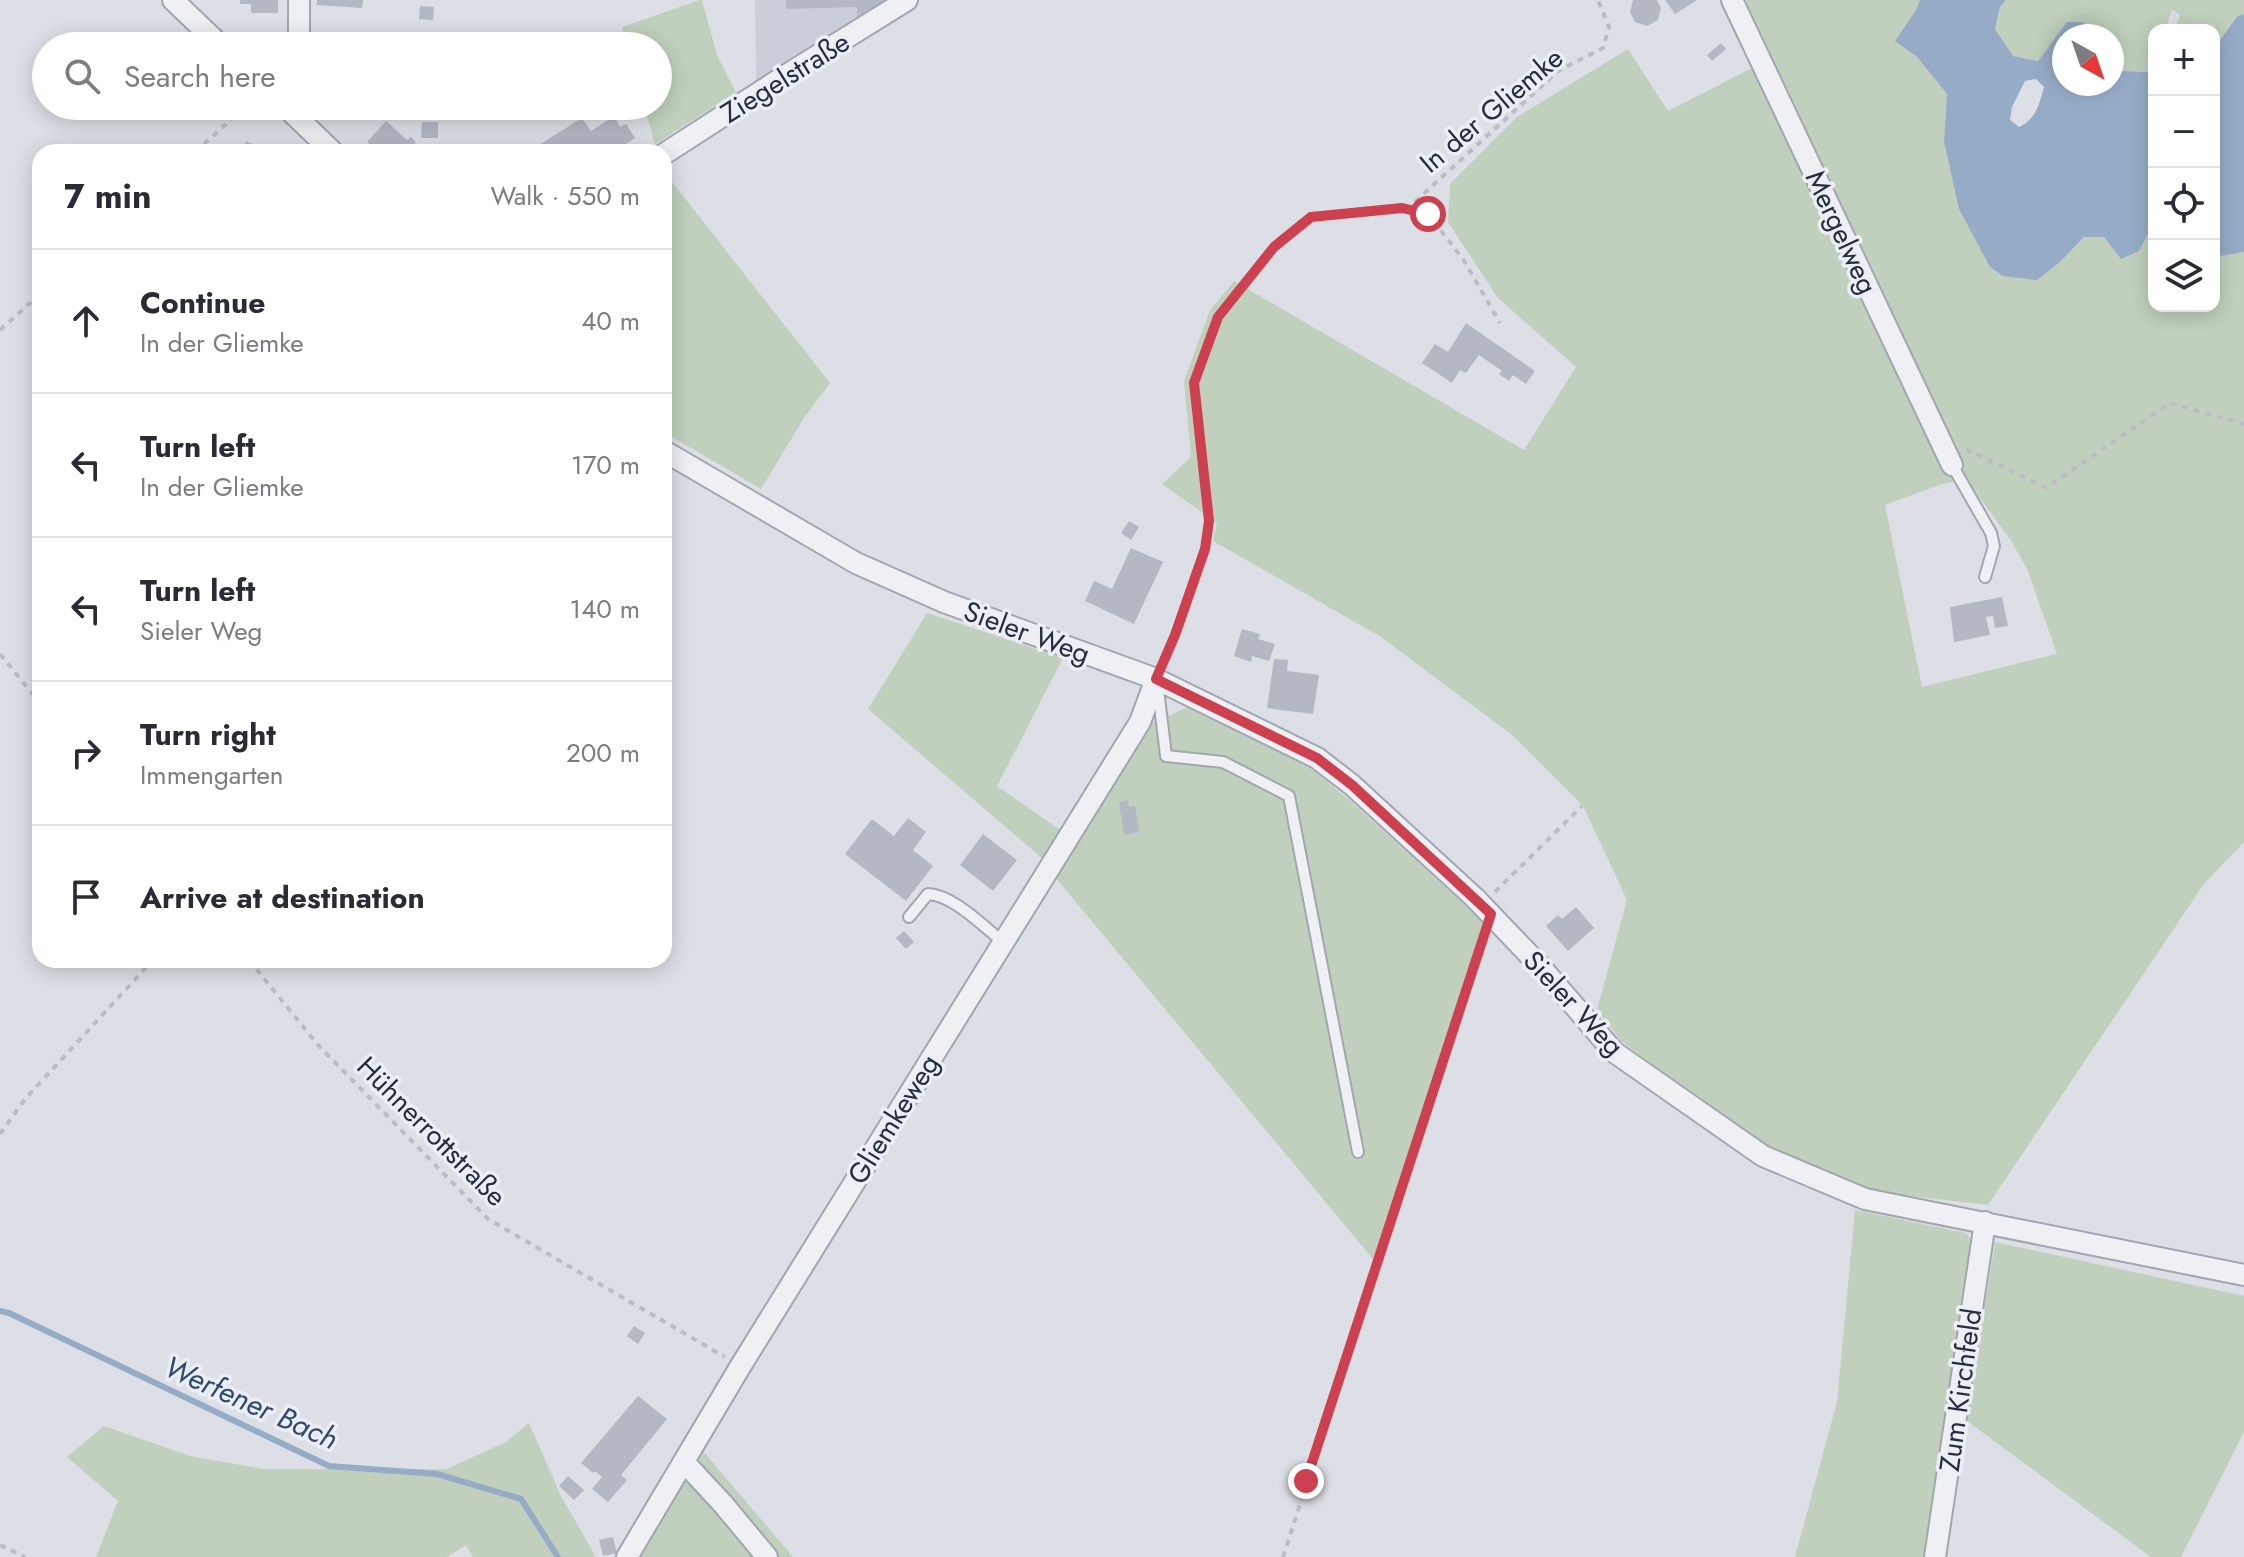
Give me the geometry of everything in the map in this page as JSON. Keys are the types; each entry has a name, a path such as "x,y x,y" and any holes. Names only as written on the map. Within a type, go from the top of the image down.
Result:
{"street":[{"path":"173,0 206,32"},
{"path":"299,0 299,32"},
{"name":"Ziegelstraße","path":"672,149 907,0"},
{"name":"Mergelweg","path":"1732,0 1952,465"},
{"path":"300,120 325,144"},
{"name":"Sieler Weg","path":"672,456 856,563 944,602 1156,679 1317,758 1352,785 1486,909 1614,1052 1763,1156 1865,1199 2244,1275"},
{"name":"Gliemkeweg","path":"627,1557 740,1367 1140,722 1156,679"},
{"name":"Zum Kirchfeld","path":"1935,1557 1985,1222"},
{"path":"684,1462 767,1557"}],"lane":[{"path":"1952,465 1991,533 1994,546 1985,577"},
{"path":"1156,679 1166,756 1223,762 1289,796 1358,1152"},
{"path":"909,917 928,894 938,894 1003,942"}],"path":[{"name":"In der Gliemke","path":"1406,210 1558,71 1603,48 1609,27 1598,0"},
{"path":"204,144 230,120"},
{"name":"In der Gliemke","path":"1156,679 1205,549 1209,521 1194,383 1218,317 1274,247 1311,217 1406,210 1428,214 1463,259 1500,323"},
{"path":"0,330 32,301"},
{"path":"1938,436 2046,488 2170,403 2244,424"},
{"path":"0,654 32,693"},
{"path":"1283,1557 1486,909 1582,806"},
{"path":"0,1134 25,1099 146,968"},
{"name":"Hühnerrottstraße","path":"255,968 318,1045 488,1219 740,1367"},
{"path":"0,1545 25,1557"}],"shaded area":[{"path":"755,0 898,0 756,83"}],"green space":[{"path":"702,0 717,55 736,93 655,144 648,120 672,120 672,32 623,32 622,27"},
{"path":"1722,0 1920,0 1896,41 1917,57 1947,94 1944,141 2060,262 2084,237 2104,237 2139,251 2148,234 2148,312 2220,312 2220,256 2244,252 2244,842 2204,884 1988,1205 1867,1191 1766,1149 1621,1041 1597,1010 1627,900 1583,806 1512,735 1381,637 1213,541 1217,523 1162,484 1191,457 1184,381 1210,310 1234,281 1524,450 1576,367 1497,297 1448,222 1450,184 1517,117 1628,49 1668,111 1752,68","holes":["1966,479 2012,542 2028,571 2057,654 1922,687 1885,505 1942,484"]},
{"path":"2006,0 2244,0 2244,14 2236,16 2220,39 2220,24 2176,24 2180,15 2172,10 2167,24 2148,24 2147,72 2124,71 2124,24 2052,24 2052,45 2038,61 2013,56 1995,29 2000,7"},
{"path":"672,182 830,383 804,418 761,489 672,437"},
{"path":"927,613 1063,658 997,786 1060,830 1043,859 868,709"},
{"path":"1188,707 1312,769 1488,926 1378,1265 1055,877 1146,726"},
{"path":"1855,1210 1966,1233 1976,1246 1926,1557 1795,1557 1837,1402"},
{"path":"1995,1242 2244,1296 2244,1432 2181,1557 2151,1557 1967,1421"},
{"path":"529,1423 561,1496 596,1557 473,1557 466,1545 447,1557 96,1557 118,1501 67,1457 104,1426 190,1456 263,1469 447,1469 506,1442"},
{"path":"704,1452 793,1557 638,1557"}],"water":[{"path":"1920,0 2006,0 2000,7 1995,29 2013,56 2038,61 2052,42 2052,96 2124,96 2124,71 2148,71 2148,234 2139,251 2121,259 2104,237 2084,237 2037,280 2003,276 1990,267 1959,209 1944,141 1947,94 1917,57 1895,41","holes":["2036,79 2044,87 2033,116 2019,127 2010,120 2012,107 2025,81"]},
{"path":"2244,14 2244,252 2220,256 2220,40 2237,16"}],"building":[{"path":"240,0 278,0 278,13 251,13 251,4 240,4"},
{"path":"317,0 363,0 362,8 317,5"},
{"path":"786,0 886,0 857,18 857,7 786,9"},
{"path":"1633,0 1657,0 1661,8 1658,20 1647,26 1635,22 1630,12"},
{"path":"1665,0 1697,0 1675,14"},
{"path":"420,6 434,7 433,20 419,19"},
{"path":"1721,43 1726,49 1712,61 1707,55"},
{"path":"579,120 583,120 591,131 608,120 616,120 620,127 626,124 635,138 626,144 541,144"},
{"path":"386,121 407,140 411,137 416,142 369,144 367,142"},
{"path":"422,122 438,122 438,138 421,138"},
{"path":"1466,323 1535,371 1526,384 1513,375 1509,381 1499,374 1502,371 1479,355 1466,373 1460,370 1452,383 1422,363 1435,344 1448,352"},
{"path":"1129,521 1139,527 1131,540 1121,533"},
{"path":"1131,548 1163,562 1134,624 1085,601 1094,581 1112,589"},
{"path":"2002,597 2008,626 1995,628 1993,616 1986,617 1990,635 1954,642 1950,607"},
{"path":"1242,629 1260,634 1258,639 1275,644 1269,661 1252,656 1251,662 1234,656"},
{"path":"1274,659 1288,660 1287,671 1319,675 1313,714 1267,708"},
{"path":"1128,800 1129,807 1135,806 1139,832 1124,835 1119,802"},
{"path":"908,818 926,832 913,850 933,866 906,901 845,854 872,819 894,836"},
{"path":"983,834 1017,860 993,891 960,865"},
{"path":"1576,907 1594,928 1568,951 1546,926 1558,915 1562,919"},
{"path":"904,931 914,942 906,949 896,938"},
{"path":"634,1326 645,1333 638,1344 627,1336"},
{"path":"638,1396 667,1419 621,1475 627,1480 608,1502 592,1489 602,1477 581,1463"},
{"path":"568,1476 584,1490 574,1500 559,1486"},
{"path":"613,1537 617,1553 603,1556 599,1540"}],"waterway":[{"name":"Werfener Bach","path":"0,1311 329,1466 437,1474 521,1499 558,1557"}],"route":[{"path":"1306,1481 1491,914 1352,785 1317,758 1156,679 1205,549 1209,521 1194,383 1218,317 1274,247 1311,217 1402,208 1428,214"}]}
